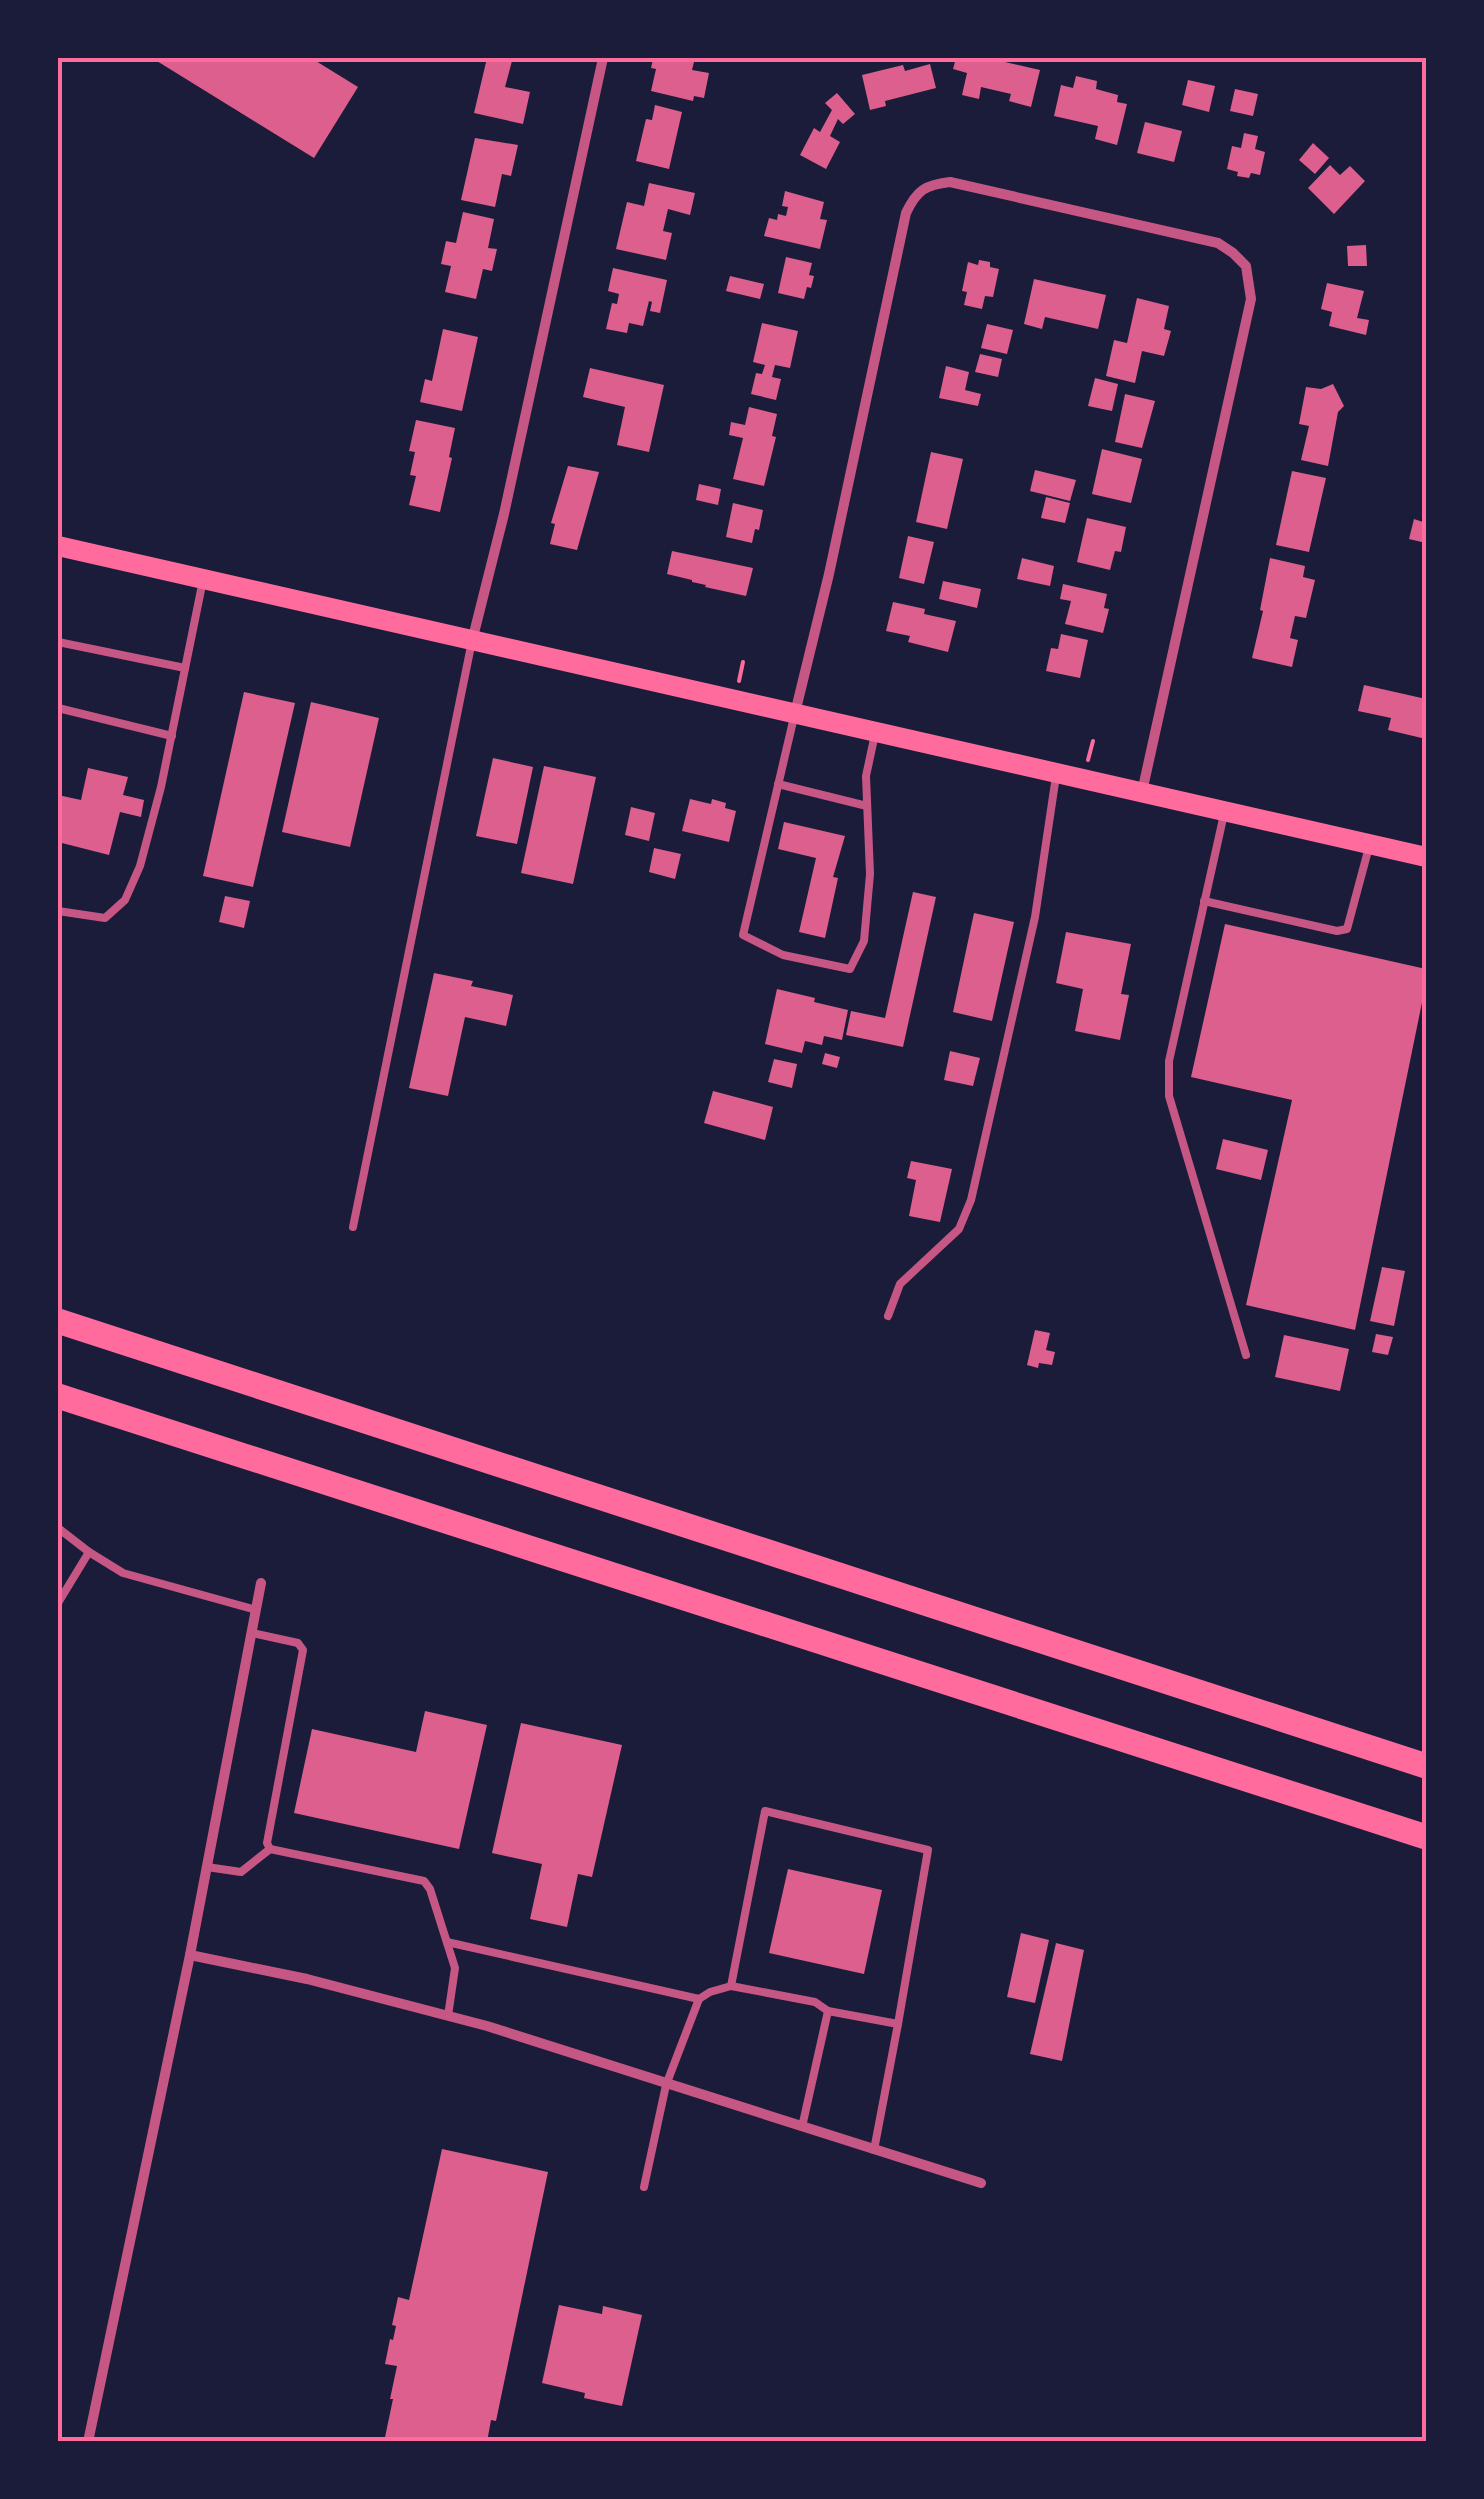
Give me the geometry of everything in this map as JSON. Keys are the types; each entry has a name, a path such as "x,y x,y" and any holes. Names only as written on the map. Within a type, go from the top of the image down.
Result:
{"highway":[{"path":"58,1321 1426,1766"},
{"path":"58,1396 1426,1837"}],"main road":[{"path":"58,546 1426,856"}],"street":[{"path":"472,641 504,514 603,58"},
{"path":"795,713 906,213 913,198 933,184 950,182 1158,229 1218,243 1233,253 1246,266 1251,300 1142,793"},
{"path":"88,2442 190,1955 261,1583"},
{"path":"190,1955 487,2026 980,2183"}],"lane":[{"path":"58,911 105,918 125,900 162,787 204,580"},
{"path":"353,1227 472,641"},
{"path":"58,642 186,668"},
{"path":"58,708 172,736"},
{"path":"795,713 743,935 783,956 850,969 864,941 870,874 866,776 875,730"},
{"path":"888,1316 900,1284 959,1229 971,1200 1035,916 1057,772"},
{"path":"778,784 867,806"},
{"path":"1224,810 1169,1060 1169,1096 1246,1356"},
{"path":"1204,901 1336,930 1347,929 1370,844"},
{"path":"58,1528 124,1573 256,1610"},
{"path":"58,1603 89,1552"},
{"path":"252,1634 298,1643 303,1650 266,1843 270,1850 424,1882 430,1889 455,1968 448,2016"},
{"path":"731,1986 765,1811 928,1850 874,2150"},
{"path":"207,1867 241,1872 270,1850"},
{"path":"447,1942 700,1999"},
{"path":"644,2187 666,2085 700,1999 710,1992 731,1986 815,2002 828,2011 898,2024"},
{"path":"802,2127 828,2011"}],"building":[{"path":"152,58 311,58 358,87 314,158"},
{"path":"487,58 512,61 505,87 530,92 523,124 474,113"},
{"path":"695,58 692,70 709,73 704,98 694,96 693,101 651,91 656,69 651,68 653,59"},
{"path":"956,58 1006,58 1005,62 1040,70 1031,107 1009,101 1011,94 981,87 979,99 962,95 967,73 953,69"},
{"path":"930,64 936,88 885,101 886,106 870,110 862,75 903,65 905,71"},
{"path":"1076,76 1097,81 1096,89 1118,95 1117,102 1127,104 1117,145 1095,139 1098,126 1054,116 1061,85 1073,88"},
{"path":"1188,80 1215,86 1209,112 1182,105"},
{"path":"1235,89 1258,94 1253,116 1230,111"},
{"path":"837,93 855,114 843,124 838,119 830,136 840,142 826,169 800,155 814,128 820,132 832,110 825,103"},
{"path":"655,105 682,112 669,169 636,161 646,119 652,120"},
{"path":"1145,122 1182,131 1174,162 1137,153"},
{"path":"1244,133 1258,136 1255,149 1265,152 1260,175 1251,173 1249,178 1227,169 1232,146 1241,148"},
{"path":"475,138 518,145 511,176 502,174 495,207 461,200"},
{"path":"1313,143 1329,158 1315,174 1299,160"},
{"path":"1330,165 1340,175 1350,166 1365,181 1334,214 1308,188"},
{"path":"649,183 695,193 690,215 668,209 663,231 672,233 666,260 616,249 627,202 644,206"},
{"path":"785,191 824,202 820,219 827,220 820,249 764,236 769,218 786,216 788,207 782,206"},
{"path":"463,212 494,219 488,248 497,249 492,271 483,269 476,299 445,292 451,266 441,264 446,241 456,243"},
{"path":"1366,245 1367,266 1348,266 1347,246"},
{"path":"786,257 812,263 809,275 814,276 804,299 778,293"},
{"path":"979,260 999,269 993,297 985,296 982,309 964,305 967,292 962,291 968,262 978,265"},
{"path":"613,268 667,280 660,313 650,311 649,301 643,326 629,323 627,333 606,329 612,303 617,304 619,294 608,291"},
{"path":"730,276 764,284 760,299 726,291"},
{"path":"1034,279 1106,295 1098,329 1045,317 1042,329 1024,324"},
{"path":"1327,283 1364,291 1357,318 1369,320 1366,335 1329,326 1332,312 1321,309"},
{"path":"1137,298 1169,306 1164,329 1171,331 1164,356 1142,351 1135,383 1106,376 1114,340 1127,343"},
{"path":"762,323 798,331 790,368 775,365 772,377 781,379 776,400 751,394 756,373 762,374 765,365 753,362"},
{"path":"987,324 1013,330 1007,354 981,348"},
{"path":"443,329 478,337 462,411 420,402 425,379 432,381"},
{"path":"980,354 1002,359 998,377 975,372"},
{"path":"946,366 969,372 965,390 981,394 978,406 939,398"},
{"path":"590,368 664,385 649,452 617,445 625,407 583,397"},
{"path":"1095,378 1118,384 1112,411 1088,406"},
{"path":"1333,384 1344,406 1338,412 1328,466 1301,460 1309,426 1299,424 1306,387 1321,389"},
{"path":"1125,394 1155,401 1142,448 1115,442"},
{"path":"749,407 777,414 772,436 776,437 764,486 733,479 743,438 729,435 731,422 745,425"},
{"path":"416,420 455,428 440,512 409,505 416,476 410,475 415,452 409,451"},
{"path":"1102,449 1142,459 1131,503 1092,494"},
{"path":"931,452 963,459 947,529 916,522"},
{"path":"568,466 599,472 577,550 550,544 555,524 551,523"},
{"path":"1035,470 1076,480 1070,501 1030,491"},
{"path":"1292,471 1326,478 1309,552 1276,545"},
{"path":"699,484 721,489 718,505 696,500"},
{"path":"1046,497 1070,503 1065,523 1041,518"},
{"path":"733,503 763,510 752,543 726,537"},
{"path":"1087,518 1126,527 1121,552 1115,551 1110,570 1077,562"},
{"path":"1414,519 1426,523 1426,543 1409,539"},
{"path":"908,536 934,542 924,584 899,578"},
{"path":"672,551 753,568 746,596 667,574"},
{"path":"1022,558 1054,566 1050,586 1017,579"},
{"path":"1270,558 1305,566 1303,577 1315,580 1306,618 1295,616 1290,638 1298,640 1292,667 1252,658"},
{"path":"943,581 981,589 977,608 939,599"},
{"path":"1063,584 1107,594 1104,608 1109,609 1103,633 1065,624 1071,601 1060,599"},
{"path":"893,602 956,621 948,652 908,642 910,636 886,631"},
{"path":"1061,634 1088,640 1080,678 1046,671 1051,648 1058,649"},
{"path":"1364,685 1426,699 1426,739 1388,730 1391,718 1358,711"},
{"path":"244,692 295,703 253,887 203,876"},
{"path":"311,702 379,718 350,847 282,832"},
{"path":"493,758 533,767 517,844 476,836"},
{"path":"544,766 596,777 573,884 521,873"},
{"path":"88,768 128,777 123,795 144,800 141,817 120,812 109,855 58,842 58,795 81,800"},
{"path":"690,799 711,804 712,799 736,811 729,842 682,831"},
{"path":"631,807 655,813 649,841 625,835"},
{"path":"784,822 845,836 833,877 838,878 825,938 799,932 816,858 778,849"},
{"path":"654,848 681,854 675,879 649,872"},
{"path":"913,892 936,897 903,1047 846,1035 851,1011 885,1018"},
{"path":"225,896 250,901 244,928 219,922"},
{"path":"974,913 1014,922 992,1021 953,1012"},
{"path":"1225,924 1426,969 1355,1330 1246,1305 1292,1100 1191,1077"},
{"path":"1066,932 1131,944 1121,994 1129,995 1120,1040 1075,1031 1083,989 1056,983"},
{"path":"434,973 513,995 506,1026 465,1017 448,1096 409,1088"},
{"path":"777,989 848,1010 842,1040 824,1036 822,1045 805,1041 802,1053 765,1044"},
{"path":"950,1051 980,1058 973,1086 944,1080"},
{"path":"825,1053 840,1057 837,1068 822,1064"},
{"path":"774,1059 797,1064 792,1088 768,1082"},
{"path":"713,1091 773,1107 765,1140 704,1123"},
{"path":"1223,1139 1268,1150 1261,1180 1216,1169"},
{"path":"911,1161 952,1169 940,1222 909,1216 916,1180 907,1178"},
{"path":"1382,1267 1405,1271 1394,1326 1370,1321"},
{"path":"1035,1330 1050,1333 1046,1350 1055,1352 1052,1365 1027,1365"},
{"path":"1376,1334 1393,1337 1388,1355 1372,1352"},
{"path":"1284,1335 1349,1349 1340,1391 1275,1377"},
{"path":"425,1711 487,1725 459,1849 294,1813 312,1729 416,1752"},
{"path":"521,1723 622,1745 592,1877 578,1874 567,1927 530,1919 542,1864 492,1853"},
{"path":"788,1869 882,1890 864,1974 769,1953"},
{"path":"1021,1933 1049,1940 1035,2003 1007,1997"},
{"path":"1056,1943 1084,1950 1062,2061 1030,2054"},
{"path":"442,2149 548,2172 496,2421 491,2420 487,2442 384,2442 397,2366 385,2364 396,2326 392,2325 398,2297 409,2300"},
{"path":"559,2305 602,2314 603,2306 642,2315 622,2406 542,2383"}]}
